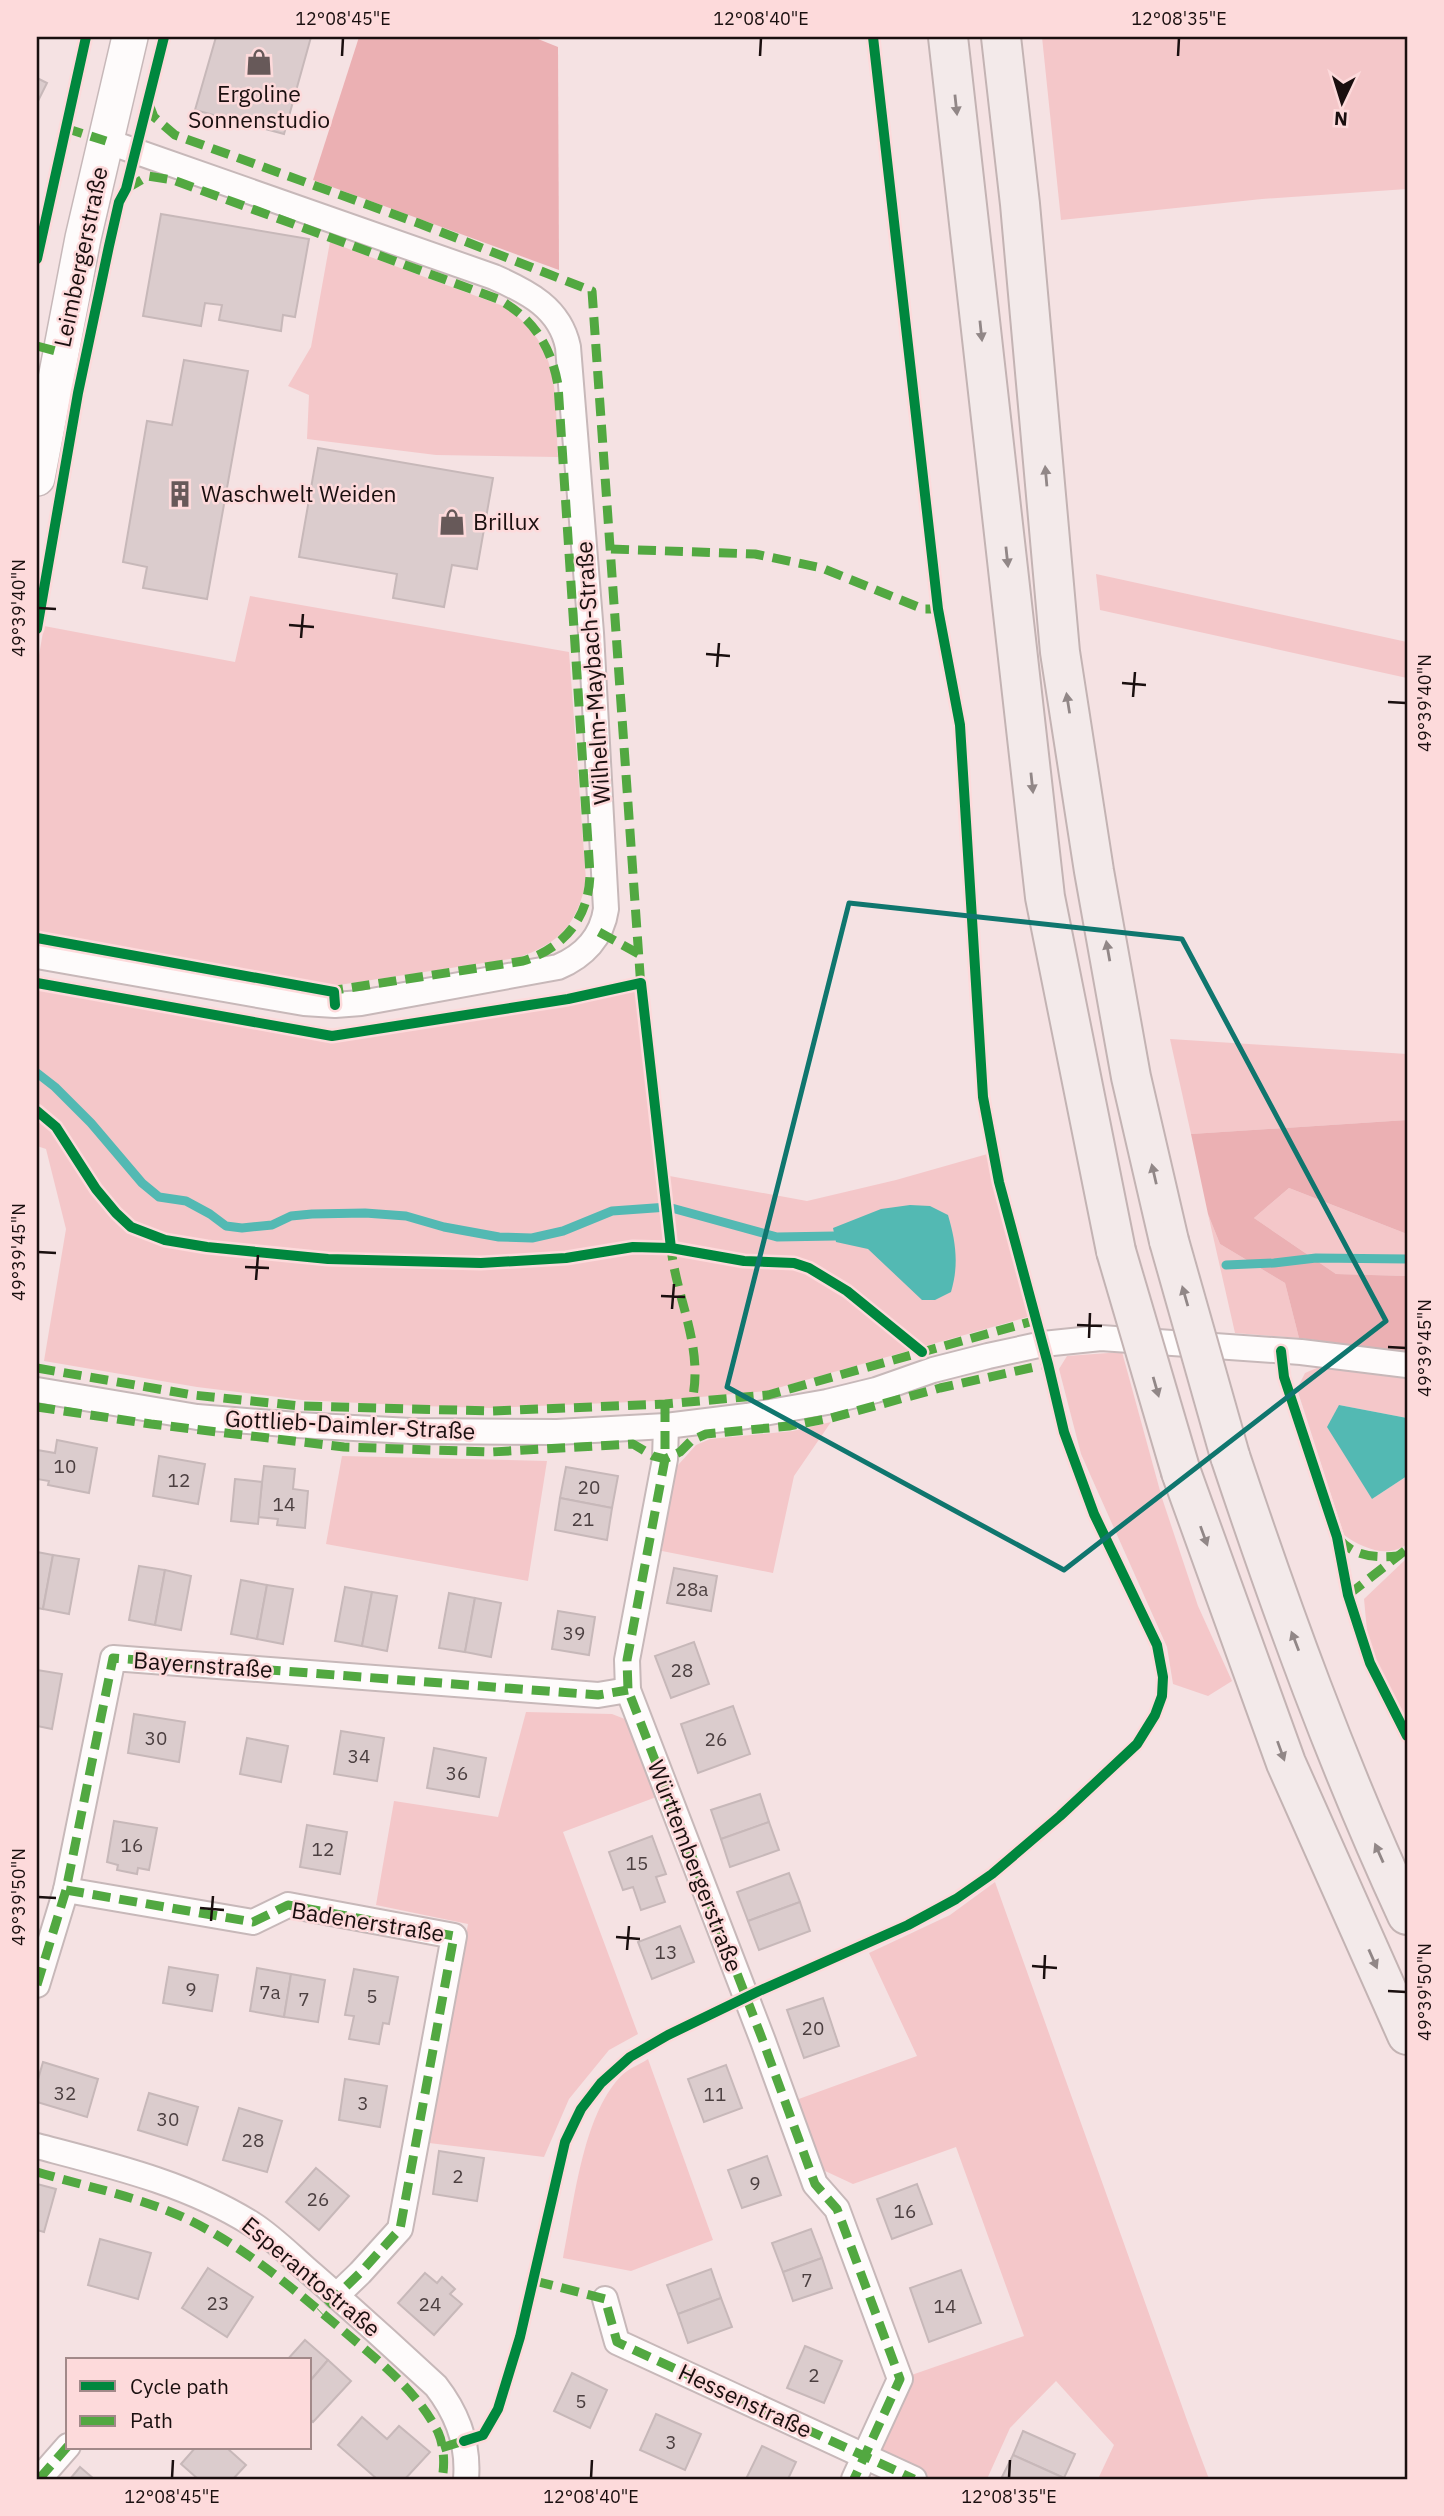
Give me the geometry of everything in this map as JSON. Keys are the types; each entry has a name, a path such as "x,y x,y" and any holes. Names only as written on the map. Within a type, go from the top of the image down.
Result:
{"highway":[{"path":"948,37 1045,897 1116,1251 1181,1472 1286,1763 1407,2035"},
{"path":"1001,37 1020,204 1060,652 1094,871 1131,1077 1169,1241 1230,1456 1265,1561 1347,1782 1407,1915"}],"street":[{"name":"Leimbergerstraße","path":"37,478 81,250 130,37"},
{"name":"Wilhelm-Maybach-Straße","path":"37,956 304,1003 361,1003 558,967 574,960 589,947 603,924 606,909 591,633 569,361 565,333 558,320 543,302 494,277 106,141"},
{"name":"Gottlieb-Daimler-Straße","path":"37,1390 197,1417 346,1429 485,1432 666,1426 747,1416 876,1390 933,1370 988,1356 1043,1344 1101,1338 1301,1353 1407,1365"},
{"name":"Württembergerstraße","path":"666,1426 665,1459 627,1660 628,1690 815,2184 837,2209 900,2379 853,2479"},
{"name":"Bayernstraße","path":"37,1985 66,1890 113,1658 598,1695 628,1690"},
{"name":"Badenerstraße","path":"66,1890 253,1922 288,1905 454,1936 400,2229 336,2296"},
{"name":"Esperantostraße","path":"37,2146 134,2173 204,2199 252,2224 436,2386 445,2397 462,2434 466,2479"},
{"name":"Hessenstraße","path":"605,2299 617,2342 914,2479"},
{"path":"39,2479 66,2448"}],"highlighted area":[{"path":"849,903 1182,939 1386,1321 1064,1570 727,1387"}],"shaded area":[{"path":"359,37 533,37 558,47 559,270 313,180"},
{"path":"1042,37 1407,37 1407,189 1262,199 1061,220"},
{"path":"330,242 503,306 522,321 546,354 552,372 558,457 436,455 307,439 309,395 288,386 311,347"},
{"path":"1096,574 1407,642 1407,678 1100,610"},
{"path":"250,596 569,652 586,880 578,909 555,939 517,958 332,986 37,935 37,667 44,626 235,662"},
{"path":"37,988 332,1041 641,989 664,1175 807,1201 896,1180 991,1153 1031,1316 767,1391 656,1401 491,1408 302,1400 197,1387 44,1361 66,1229 46,1149 37,1146"},
{"path":"1170,1039 1407,1054 1407,1120 1191,1134"},
{"path":"1407,1120 1407,1234 1289,1188 1254,1218 1336,1274 1407,1276 1407,1352 1299,1338 1285,1283 1220,1244 1208,1214 1191,1134"},
{"path":"1289,1188 1407,1234 1407,1276 1336,1274 1254,1218"},
{"path":"1208,1214 1220,1244 1285,1283 1299,1338 1235,1333"},
{"path":"1122,1352 1162,1498 1198,1606 1232,1681 1208,1696 1173,1684 1167,1647 1081,1454 1059,1369 1067,1356"},
{"path":"1319,1367 1407,1376 1407,1418 1339,1405 1372,1499 1407,1476 1407,1544 1400,1548 1392,1551 1375,1550 1344,1535 1297,1389 1305,1373"},
{"path":"831,1422 794,1476 773,1573 662,1551 670,1474 696,1445 710,1439 793,1431"},
{"path":"342,1456 547,1461 528,1581 326,1544"},
{"path":"1407,1558 1407,1736 1370,1663 1364,1599"},
{"path":"526,1712 612,1714 630,1721 659,1796 563,1832 638,2034 609,2050 569,2099 544,2157 429,2143 468,1924 376,1905 394,1801 498,1817"},
{"path":"995,1882 1209,2479 1098,2479 1114,2445 1056,2381 1010,2428 987,2479 914,2479 864,2456 900,2379 1024,2336 956,2147 853,2184 823,2170 796,2100 917,2056 869,1953 950,1915"},
{"path":"648,2059 713,2240 631,2271 563,2258 581,2163 597,2115 607,2094 620,2077"}],"water":[{"path":"910,1205 930,1206 948,1215 951,1225 956,1254 951,1292 935,1300 922,1300 868,1249 836,1242 833,1228 881,1209"},
{"path":"1339,1405 1407,1418 1407,1476 1372,1499 1327,1427"}],"building":[{"path":"216,37 311,37 284,134 195,110"},
{"path":"37,78 47,83 37,103"},
{"path":"161,214 309,239 295,317 283,315 281,331 219,320 222,305 205,303 201,326 143,316"},
{"name":"Waschwelt Weiden","path":"184,360 248,371 207,599 143,588 147,567 123,562 147,421 172,425"},
{"path":"318,448 493,478 477,569 452,565 444,607 393,598 397,574 299,557"},
{"path":"57,1440 97,1448 89,1493 48,1485 49,1481 37,1479 37,1450 55,1453"},
{"path":"159,1456 205,1464 198,1504 153,1496"},
{"path":"264,1466 295,1469 293,1489 308,1491 305,1528 277,1525 278,1519 258,1517"},
{"path":"566,1467 618,1476 612,1508 560,1498"},
{"path":"235,1479 262,1482 258,1524 231,1521"},
{"path":"560,1498 612,1508 607,1540 555,1530"},
{"path":"37,1552 53,1555 43,1609 37,1608"},
{"path":"53,1555 79,1559 69,1614 43,1609"},
{"path":"139,1566 165,1570 155,1625 129,1620"},
{"path":"674,1568 717,1576 711,1611 667,1603"},
{"path":"165,1570 191,1576 181,1630 155,1625"},
{"path":"241,1580 267,1585 257,1639 231,1634"},
{"path":"267,1585 293,1589 283,1644 257,1639"},
{"path":"345,1587 372,1592 362,1646 335,1641"},
{"path":"372,1592 397,1596 387,1651 362,1646"},
{"path":"449,1593 475,1598 465,1652 439,1648"},
{"path":"475,1598 501,1603 491,1657 465,1652"},
{"path":"558,1611 595,1617 589,1655 552,1649"},
{"path":"694,1642 709,1684 671,1698 655,1656"},
{"path":"37,1670 62,1674 52,1729 37,1726"},
{"path":"733,1706 750,1754 698,1773 681,1724"},
{"path":"134,1714 185,1722 179,1762 128,1753"},
{"path":"341,1731 384,1738 377,1781 334,1774"},
{"path":"247,1738 288,1746 281,1782 240,1774"},
{"path":"434,1748 486,1758 479,1797 427,1788"},
{"path":"760,1794 769,1822 721,1839 711,1810"},
{"path":"114,1821 157,1828 149,1870 138,1868 137,1874 117,1870 118,1865 107,1862"},
{"path":"769,1822 779,1850 730,1867 721,1839"},
{"path":"307,1825 347,1832 340,1874 300,1867"},
{"path":"652,1836 666,1874 656,1877 665,1902 641,1910 633,1887 623,1890 609,1852"},
{"path":"789,1873 800,1902 748,1921 737,1892"},
{"path":"800,1902 810,1931 759,1950 748,1921"},
{"path":"680,1926 694,1962 652,1979 638,1942"},
{"path":"169,1967 218,1975 212,2011 163,2003"},
{"path":"257,1968 291,1974 284,2017 250,2011"},
{"path":"354,1969 398,1977 389,2024 383,2023 379,2044 349,2039 354,2016 345,2015"},
{"path":"291,1974 325,1980 318,2022 284,2017"},
{"path":"823,1998 839,2046 804,2058 787,2010"},
{"path":"43,2062 98,2079 87,2117 37,2102 37,2083"},
{"path":"726,2065 742,2108 704,2122 688,2079"},
{"path":"345,2079 387,2086 380,2127 339,2120"},
{"path":"149,2093 198,2107 187,2145 138,2130"},
{"path":"239,2108 282,2121 267,2172 223,2160"},
{"path":"439,2151 484,2158 477,2201 433,2194"},
{"path":"767,2156 781,2195 742,2208 728,2170"},
{"path":"316,2168 349,2196 319,2230 286,2202"},
{"path":"37,2184 56,2189 44,2232 37,2230"},
{"path":"917,2184 932,2224 892,2239 877,2199"},
{"path":"811,2229 822,2258 783,2272 772,2243"},
{"path":"100,2239 151,2253 138,2299 88,2285"},
{"path":"822,2258 832,2288 793,2301 783,2272"},
{"path":"208,2268 253,2297 227,2337 182,2308"},
{"path":"711,2269 721,2298 678,2314 667,2285"},
{"path":"961,2270 981,2323 929,2342 910,2288"},
{"path":"425,2273 437,2283 442,2277 455,2289 450,2294 462,2304 434,2335 398,2303"},
{"path":"721,2298 732,2327 688,2343 678,2314"},
{"path":"305,2340 328,2360 312,2379 312,2358 289,2358"},
{"path":"805,2346 842,2361 824,2403 787,2388"},
{"path":"328,2360 351,2381 313,2422 312,2421 312,2379"},
{"path":"572,2373 607,2390 590,2428 554,2411"},
{"path":"656,2414 701,2434 685,2470 640,2450"},
{"path":"362,2417 387,2439 399,2426 430,2452 405,2479 377,2479 338,2445"},
{"path":"1023,2431 1075,2454 1064,2478 1013,2455"},
{"path":"762,2446 796,2462 788,2479 746,2479"},
{"path":"193,2450 229,2450 246,2465 233,2479 198,2479 181,2464"},
{"path":"1013,2455 1064,2478 1064,2479 1001,2479"},
{"path":"80,2467 94,2479 70,2479"}],"waterway":[{"path":"37,1073 91,1123 142,1183 159,1197 186,1201 226,1226 242,1228 272,1225 291,1216 312,1214 365,1213 406,1216 444,1227 499,1237 532,1238 563,1231 612,1211 668,1207 777,1237 835,1236"},
{"path":"1226,1265 1316,1258 1407,1259"}],"marked path":[{"path":"149,104 154,117 175,135 418,223 592,291 641,988"},
{"path":"65,128 106,141"},
{"path":"126,189 148,176 173,180 498,299 531,324 545,346 555,371 590,874 585,904 572,929 562,939 551,948 523,961 329,991"},
{"path":"37,346 60,352"},
{"path":"611,549 755,554 822,568 923,609 938,609"},
{"path":"599,932 639,954"},
{"path":"665,1248 671,1248 692,1343 695,1362 692,1401"},
{"path":"37,1368 193,1395 301,1406 491,1411 665,1404 768,1395 1037,1320"},
{"path":"37,1407 151,1424 344,1447 491,1452 633,1444 653,1456 665,1459 680,1452 692,1440 706,1434 789,1426 831,1418 940,1388 1048,1364"},
{"path":"665,1404 665,1459 627,1660 628,1690 815,2184 837,2209 900,2379 854,2479"},
{"path":"1338,1538 1358,1553 1381,1557 1398,1556"},
{"path":"1348,1595 1407,1549"},
{"path":"37,1985 66,1890 113,1658 598,1695 628,1690"},
{"path":"66,1890 253,1922 288,1905 454,1936 400,2229 320,2312"},
{"path":"37,2172 171,2212 210,2231 268,2269 407,2388 429,2416 440,2437 443,2455 442,2479"},
{"path":"535,2281 605,2299 617,2342 914,2479"},
{"path":"441,2448 470,2439"},
{"path":"39,2479 66,2448"}],"cycle path":[{"path":"37,259 86,37"},
{"path":"37,629 78,393 109,246 164,37"},
{"path":"464,2441 483,2435 498,2409 520,2337 565,2142 581,2109 601,2083 630,2057 668,2035 908,1925 956,1899 992,1874 1060,1816 1137,1744 1155,1715 1162,1696 1163,1677 1157,1645 1094,1514 1064,1432 999,1182 983,1097 960,725 938,609 873,37"},
{"path":"37,938 334,992 335,1005"},
{"path":"37,983 332,1036 568,999 641,983 671,1248 744,1261 794,1263 809,1268 847,1291 922,1352"},
{"path":"37,1111 56,1127 96,1189 116,1213 131,1227 165,1240 328,1259 481,1263 566,1258 633,1247 671,1248"},
{"path":"1281,1351 1284,1377 1337,1537 1348,1595 1370,1663 1407,1736"}],"place":[{"name":"Ergoline Sonnenstudio","path":"259,62"},
{"name":"Waschwelt Weiden","path":"180,494"},
{"name":"Brillux","path":"452,522"}]}
